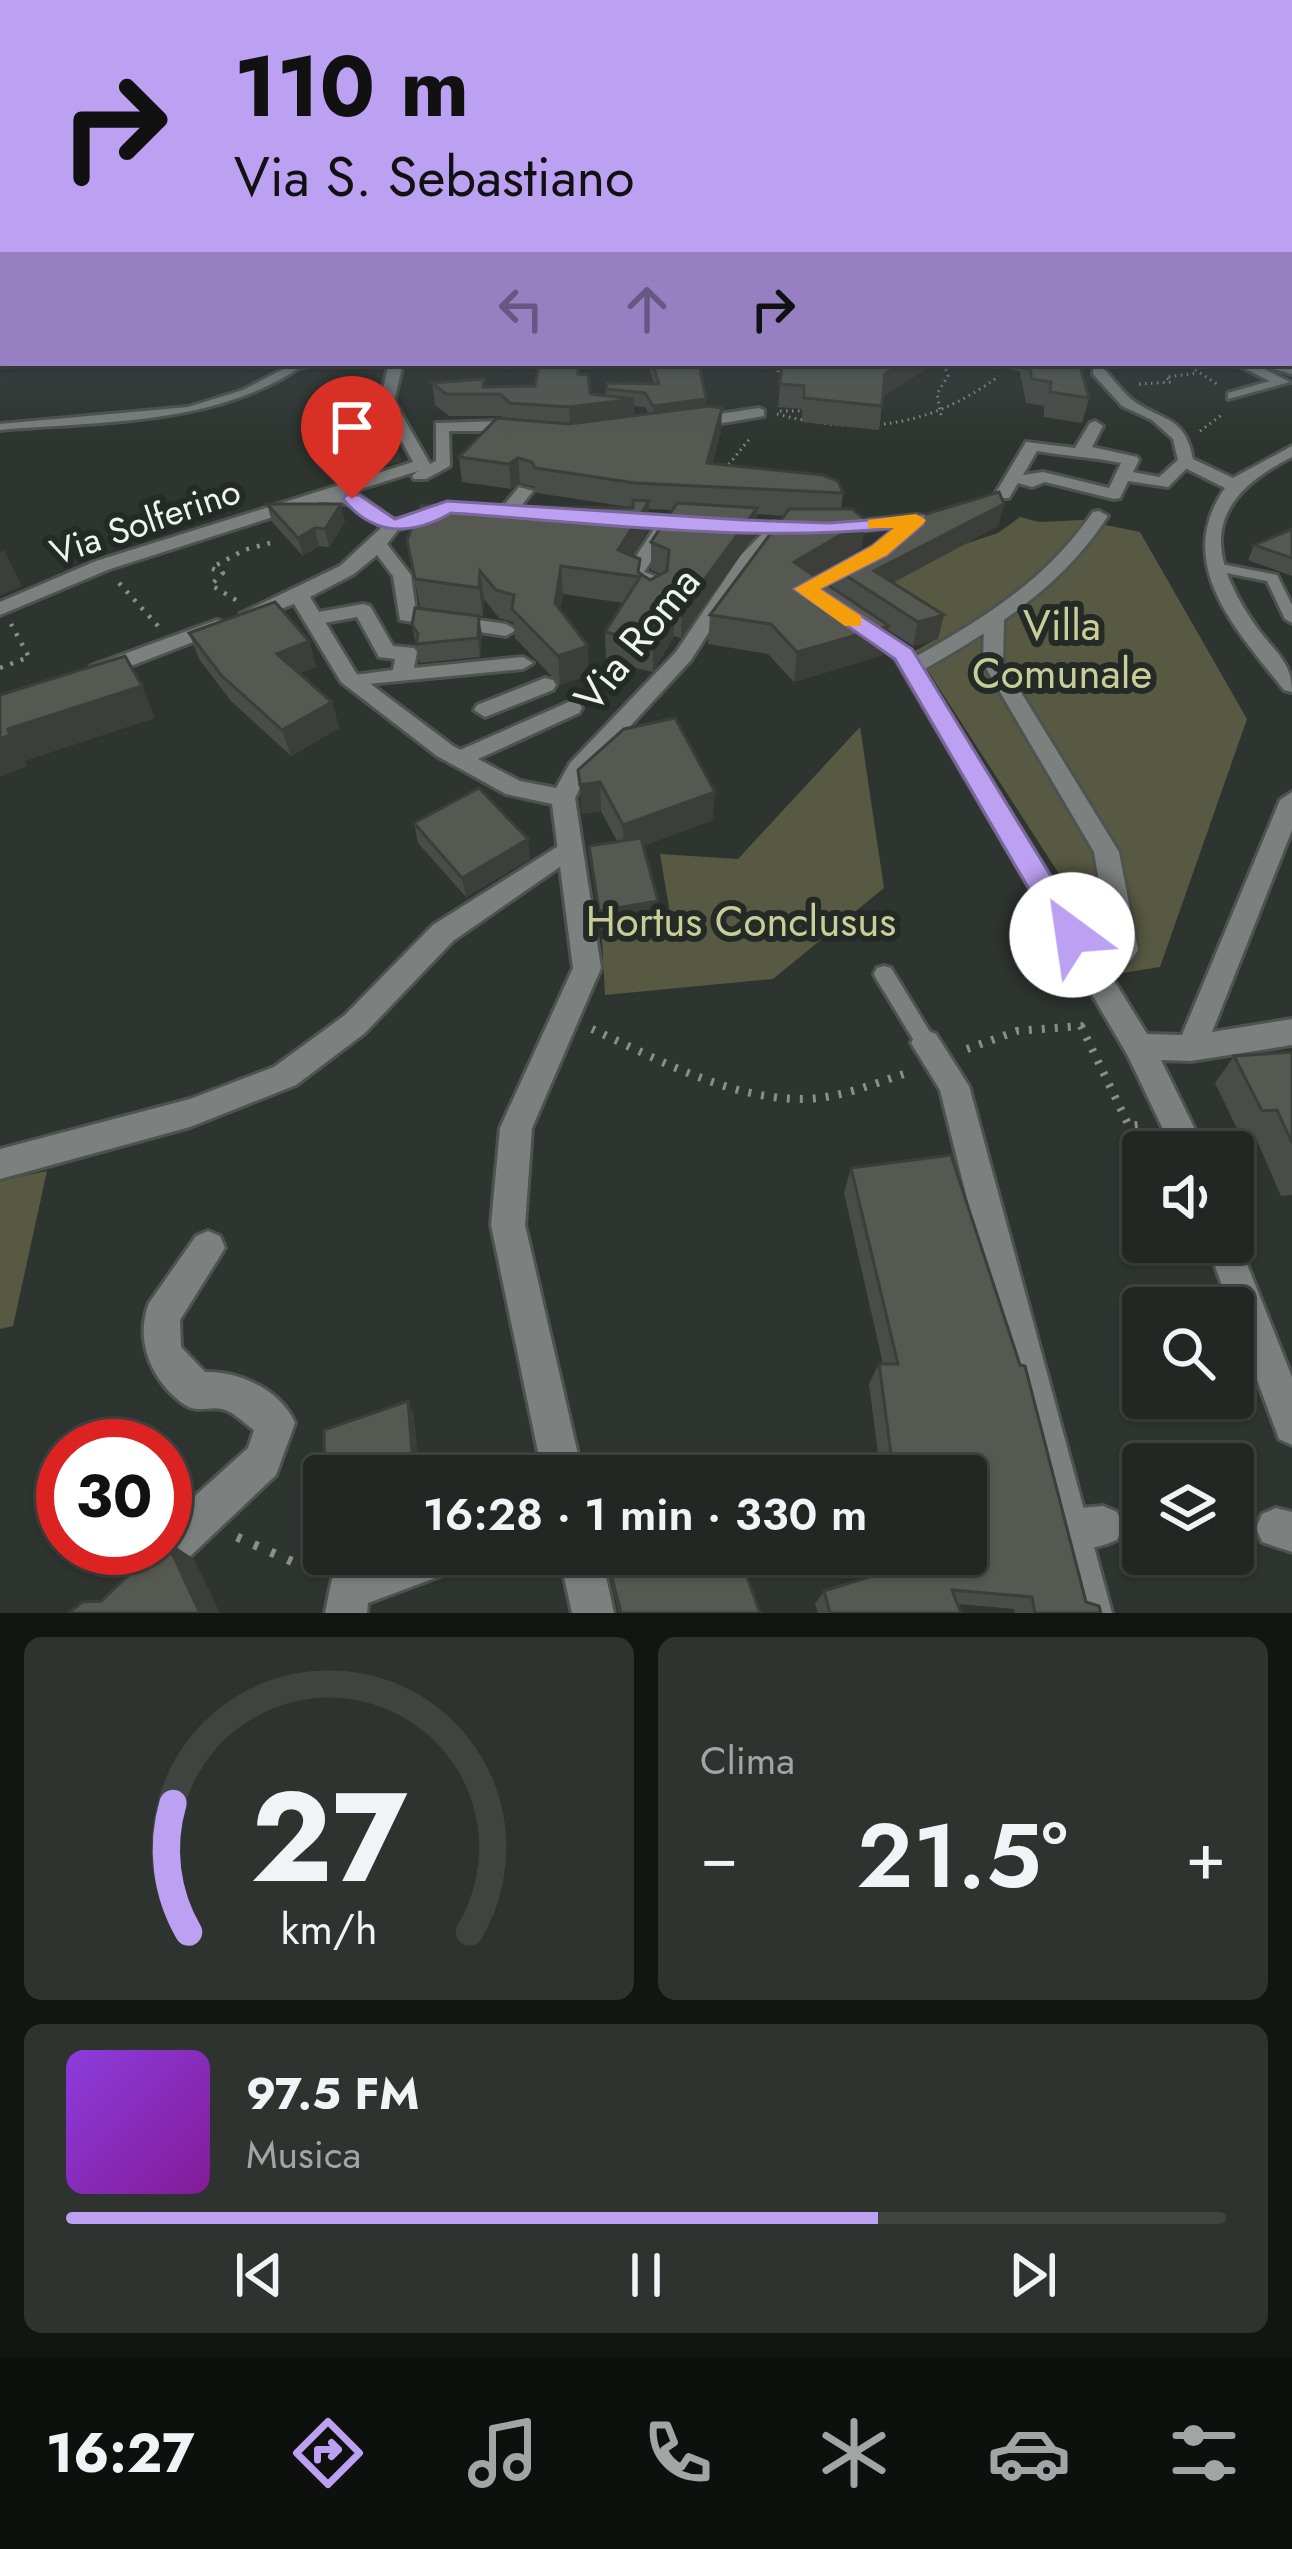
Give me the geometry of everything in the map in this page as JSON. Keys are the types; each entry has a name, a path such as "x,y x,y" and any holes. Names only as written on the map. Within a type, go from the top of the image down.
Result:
{"street":[{"path":"312,500 422,464 387,401 396,366"},
{"path":"1233,396 1283,382 1247,366"},
{"path":"1098,376 1127,403 1157,417 1181,437 1185,462"},
{"path":"666,426 759,420"},
{"path":"312,500 352,499 384,482 420,476 444,463 441,426 502,426 503,434 526,436"},
{"path":"1003,494 1032,445 1080,454 1095,426"},
{"path":"1013,477 1031,482 1042,477 1114,494 1130,460 1082,450"},
{"path":"1292,451 1234,486 1214,522 1216,567 1234,611 1292,685"},
{"path":"1123,476 1162,483 1185,462"},
{"path":"1185,462 1234,486"},
{"path":"352,499 364,512 392,526 451,507 441,486 420,476"},
{"path":"525,491 499,510 531,512"},
{"name":"Via Solferino","path":"1,608 103,565 312,500"},
{"path":"912,668 1046,584 1084,542 1099,516"},
{"path":"599,517 796,527 926,518 879,550"},
{"path":"652,598 656,580 632,576 668,521"},
{"path":"67,683 300,597 379,546 392,526"},
{"name":"Via Roma","path":"563,798 578,770 683,656 748,559 796,527"},
{"path":"379,546 403,575 406,616 506,630"},
{"path":"300,597 353,681 459,759 514,788 563,798 587,968 516,1128 508,1225 558,1455"},
{"path":"314,619 363,610 386,653 406,652 402,676"},
{"path":"844,615 904,654 1139,1047 1180,1131"},
{"path":"994,620 994,663 1106,852 1124,950 1094,973"},
{"path":"353,681 523,663"},
{"path":"485,710 545,685"},
{"path":"459,759 571,708"},
{"path":"1191,1048 1292,800"},
{"path":"0,1164 190,1113 285,1076 355,1024 442,933 568,849"},
{"path":"1139,1047 1191,1048 1292,1032"},
{"path":"933,1053 955,1086 1086,1527 1090,1613"},
{"path":"192,1526 262,1461 276,1423 230,1390 197,1391 163,1354 162,1316 208,1248"},
{"path":"1231,1263 1292,1426"},
{"path":"117,1597 140,1575"},
{"path":"347,1601 401,1575"},
{"path":"585,1575 593,1613"}],"lane":[{"path":"0,427 189,410 247,392 296,366"},
{"path":"1216,567 1272,578 1292,619"},
{"path":"884,974 933,1053"}],"path":[{"path":"778,372 781,366"},
{"path":"941,415 935,400 936,388 948,376 945,366"},
{"path":"813,411 766,411 801,422 882,431 941,415 997,379 1008,366"},
{"path":"1098,376 1171,382 1166,377 1202,373"},
{"path":"725,470 759,420"},
{"path":"254,612 212,585 223,573 211,568 244,550 270,543"},
{"path":"103,565 173,643"},
{"path":"0,668 29,657 1,608"},
{"path":"564,1016 658,1059 758,1093 801,1099 838,1094 933,1053 1017,1031 1081,1026 1129,1126 1145,1124"},
{"path":"192,1528 251,1539 347,1601"}],"green space":[{"name":"Villa Comunale","path":"1020,517 1039,522 1081,520 1140,532 1247,719 1160,967 1123,973 915,651 936,639 870,595 965,544 998,533"},
{"name":"Hortus Conclusus","path":"860,727 884,888 773,979 605,995 602,939 672,925 660,854 738,859"},
{"path":"47,1171 13,1326 0,1329 0,1181"}],"building":[{"path":"538,366 579,366 578,374 588,375 590,394 634,399 569,407 510,403 500,394 446,394 432,383 484,379 483,387 535,386"},
{"path":"653,366 700,366 706,399 653,406 645,393 606,389 607,383 659,384"},
{"path":"782,366 899,366 885,374 882,406 804,398 804,386 780,384"},
{"path":"1030,366 1080,366 1089,398 1050,392 1051,382 1032,379"},
{"path":"347,391 379,392 396,436 357,448"},
{"path":"722,408 707,463 823,475 838,481 843,493 635,483 535,468 532,462 518,458 509,464 459,457 497,418 569,424"},
{"path":"999,492 1004,504 874,571 944,615 918,622 831,566 891,536 913,518"},
{"path":"633,500 649,501 618,550 640,559 638,572 650,580 667,571 669,550 651,542 677,503 757,508 682,610 674,608 653,643 605,632 640,577 561,566 555,603 588,646 558,656 512,609 514,595 496,590 480,571 479,588 415,579 407,540 421,505 633,508"},
{"path":"267,504 341,504 325,529 315,528 298,538"},
{"path":"789,509 852,509 866,520 794,562 889,626 797,652 771,624 710,615"},
{"path":"1292,529 1292,558 1254,545"},
{"path":"275,602 309,641 277,654 332,702 282,730 221,675 189,633"},
{"path":"415,608 479,616 478,638 416,644"},
{"path":"125,656 142,686 8,729 10,735 0,739 0,695"},
{"path":"675,718 715,792 623,825 600,782 580,785 578,770 624,729"},
{"path":"479,788 528,839 462,878 414,823"},
{"path":"641,838 658,901 599,911 589,846"},
{"path":"1292,1052 1292,1143 1277,1110 1262,1111 1234,1056"},
{"path":"951,1155 1020,1365 1025,1366 1086,1602 1099,1606 1101,1613 1035,1613 1032,1597 952,1590 961,1613 830,1613 824,1591 875,1575 987,1575 987,1455 891,1455 879,1364 898,1364 851,1168"},
{"path":"408,1401 412,1455 325,1455 324,1430"},
{"path":"129,1575 182,1575 200,1613 69,1613 82,1602 101,1601"},
{"path":"611,1575 746,1575 760,1613 621,1613"}],"slow traffic":[{"path":"853,621 805,589 879,550 916,520 875,524"}],"route":[{"path":"352,499 364,512 392,526 428,518 447,507 829,529 916,520 879,550 805,589 904,654 1072,935"}]}
